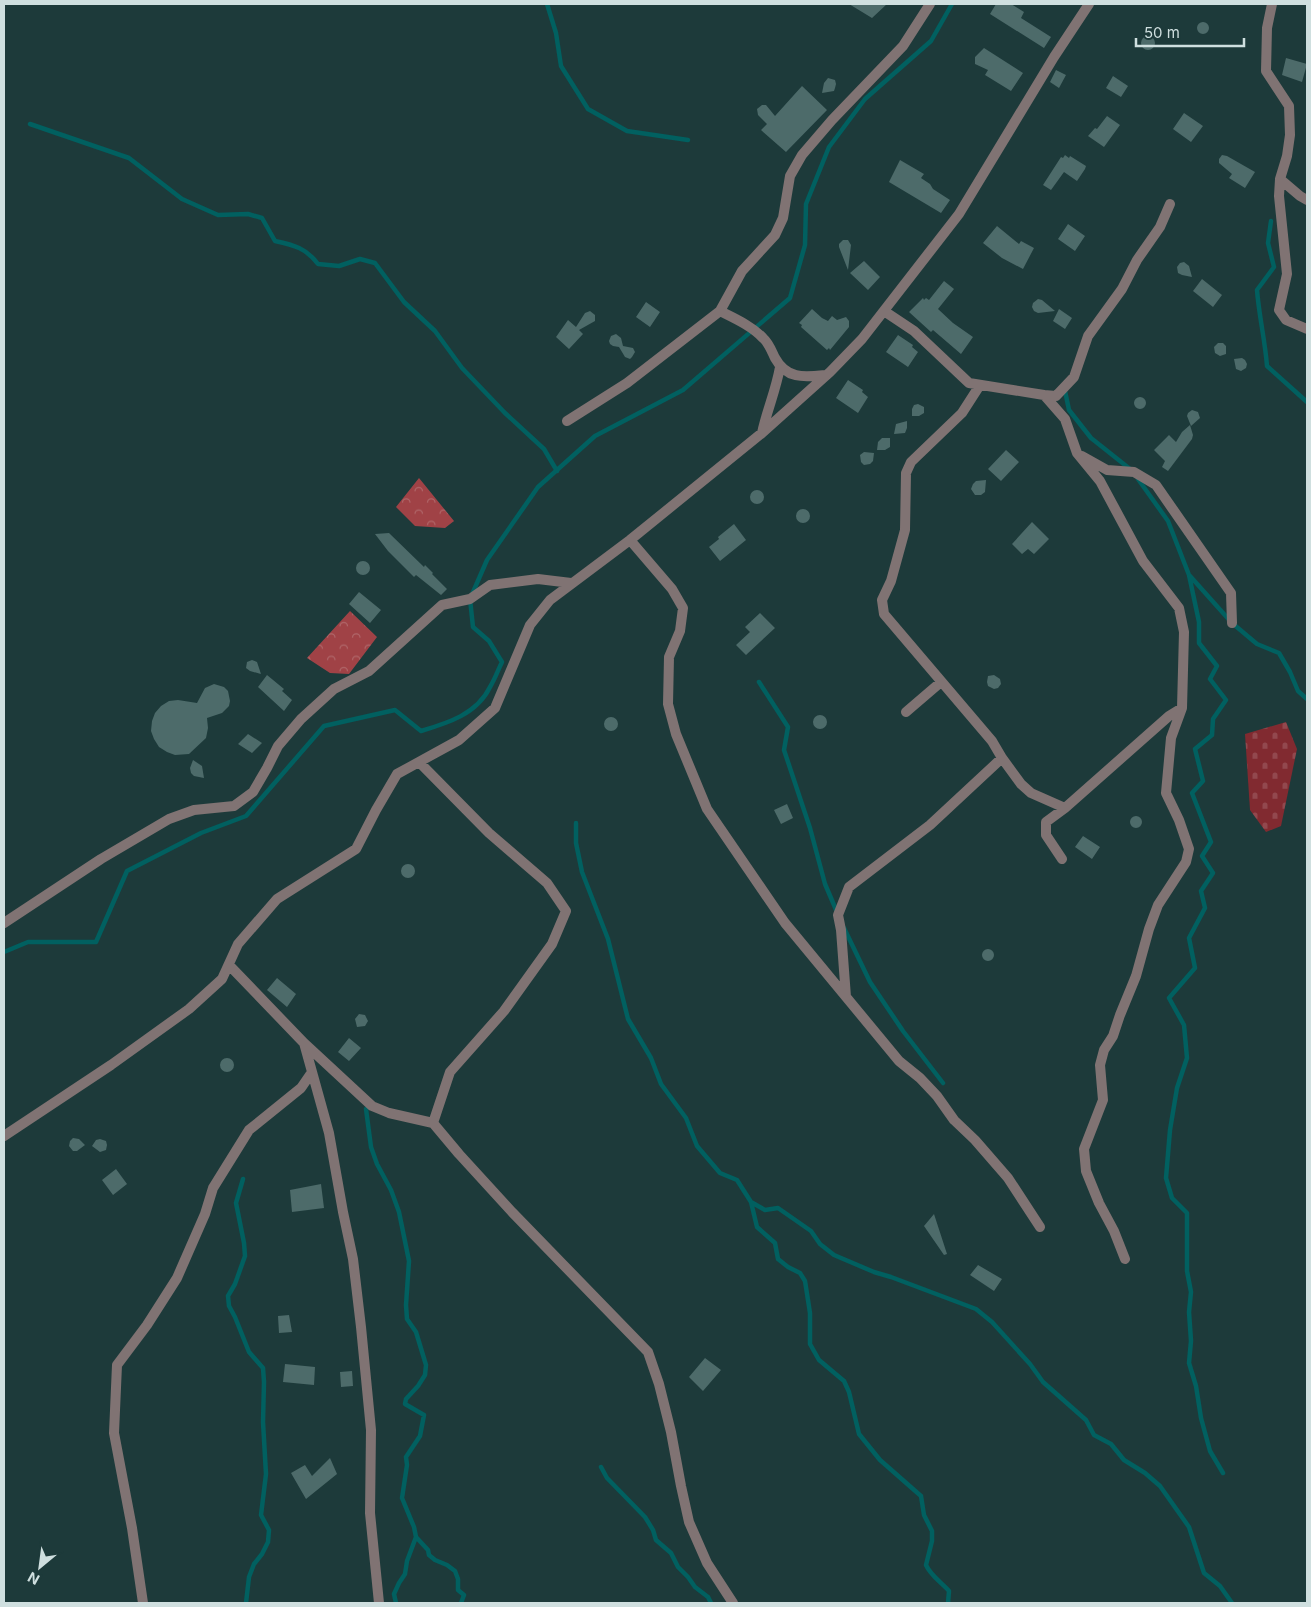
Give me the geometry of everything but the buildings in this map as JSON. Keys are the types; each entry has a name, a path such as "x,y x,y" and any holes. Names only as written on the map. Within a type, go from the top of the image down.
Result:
{"street":[{"path":"567,421 627,383 720,311 742,271 775,235 783,218 790,176 802,155 832,120 903,46 930,4"},
{"path":"4,1136 111,1065 188,1009 222,979 238,944 277,899 356,849 397,774 459,740 495,708 530,625 550,600 630,540 762,433 780,414 827,375 862,339 959,214 1054,57 1089,4"},
{"path":"1272,4 1268,28 1266,71 1289,106 1290,135 1287,156 1280,179 1279,196 1287,274 1279,310 1286,320 1307,329"},
{"path":"1280,179 1307,200"},
{"path":"884,311 914,331 969,383 1056,396 1074,377 1088,336 1122,289 1137,260 1160,228 1170,204"},
{"path":"720,311 753,330 764,339 780,367 790,373 802,378 827,375"},
{"path":"762,433 766,413 776,389 780,367"},
{"path":"980,385 962,413 911,462 906,473 905,530 891,581 882,600 884,614 992,741 1020,784 1031,793 1065,808"},
{"path":"1044,395 1065,419 1077,453 1100,481 1143,561 1179,608 1184,632 1182,708 1171,738 1166,793 1179,820 1189,850 1186,862 1158,905 1136,976 1113,1036 1104,1050 1100,1065 1103,1100 1084,1149 1086,1171 1125,1259"},
{"path":"1077,453 1107,470 1134,472 1156,485 1231,593 1232,623"},
{"path":"630,540 672,589 683,608 680,631 670,657 668,704 676,734 707,809 786,923 899,1062 920,1078 937,1096 954,1120 975,1140 1008,1178 1040,1227"},
{"path":"4,923 101,859 169,819 194,810 234,806 253,792 278,746 301,719 334,689 369,671 442,605 470,598 490,585 538,579 571,583"},
{"path":"906,712 941,682"},
{"path":"1062,859 1046,834 1046,822 1065,808 1169,716 1182,708"},
{"path":"846,997 841,930 838,915 849,887 930,824 1002,758"},
{"path":"419,762 489,833 547,883 566,910 552,944 504,1011 450,1072 433,1123"},
{"path":"229,965 304,1043 372,1106 389,1113 433,1123 458,1154 512,1212 648,1352 659,1384 671,1432 689,1522 707,1563 733,1603"},
{"path":"304,1043 329,1133 354,1269 370,1430 370,1513 379,1603"},
{"path":"143,1603 132,1528 114,1433 117,1365 147,1325 177,1278 205,1214 213,1188 249,1130 294,1094 312,1072"}],"green space":[{"path":"419,478 454,521 445,528 415,526 396,507"},
{"path":"350,611 377,637 349,674 330,673 307,658"},
{"path":"1286,722 1297,749 1281,826 1266,832 1250,810 1245,734"}],"waterway":[{"path":"547,4 556,33 561,66 588,109 627,131 688,140"},
{"path":"4,952 28,942 96,942 127,871 201,833 246,816 324,726 395,710 421,731 451,721 470,711 478,704 492,684 502,662 489,641 473,627 470,599 487,560 538,487 595,436 683,390 790,298 805,245 806,204 829,147 865,99 931,41 952,4"},
{"path":"30,124 129,158 182,199 218,215 248,214 262,218 275,241 299,248 309,254 318,264 339,266 360,259 375,263 404,302 435,331 462,368 505,413 544,449 557,471"},
{"path":"1271,221 1268,243 1274,267 1257,290 1267,366 1307,402"},
{"path":"1065,391 1069,410 1091,438 1130,469"},
{"path":"1138,479 1168,521 1189,575 1199,622 1199,643 1217,666 1210,679 1226,700 1213,719 1212,735 1195,749 1203,781 1192,793 1211,842 1202,856 1213,873 1201,891 1205,908 1189,938 1195,968 1169,998 1184,1025 1187,1058 1177,1088 1170,1130 1166,1178 1172,1198 1187,1213 1187,1271 1191,1292 1189,1363 1210,1451 1223,1473"},
{"path":"1190,576 1232,623 1257,644 1279,653 1298,691 1307,699"},
{"path":"759,682 788,727 784,750 810,828 825,884 837,912"},
{"path":"576,823 576,843 582,872 608,939 628,1019 651,1058 661,1084 686,1118 697,1146 720,1173 737,1180 751,1202 765,1210 778,1208 811,1231 820,1244 834,1255 874,1272 976,1309 992,1322 1030,1364 1043,1382 1086,1420 1094,1435 1111,1444 1124,1460 1145,1473 1160,1486 1189,1527 1204,1573 1220,1586 1232,1603"},
{"path":"844,928 870,982 903,1031 943,1083"},
{"path":"366,1109 371,1147 399,1212 409,1261 407,1319 416,1332 426,1365 425,1375 406,1399 405,1404 424,1415 420,1436 406,1457 407,1465 402,1498 416,1537 428,1550 429,1555 455,1571 458,1579 458,1590 464,1595 461,1603"},
{"path":"243,1179 236,1203 245,1256 235,1284 228,1296 229,1306 249,1352 263,1368 263,1422 266,1474 261,1515 269,1530 268,1542 254,1564 249,1577 246,1603"},
{"path":"751,1202 757,1227 775,1243 778,1259 800,1273 805,1281 810,1313 810,1344 819,1360 844,1381 849,1392 859,1434 880,1460 921,1496 924,1515 932,1531 932,1541 926,1565 933,1576 949,1591 948,1603"},
{"path":"601,1467 607,1478 645,1517 653,1530 656,1540 671,1553 678,1567 695,1587 708,1597 711,1603"},
{"path":"396,1603 394,1594 405,1574 407,1561 416,1537"}]}
